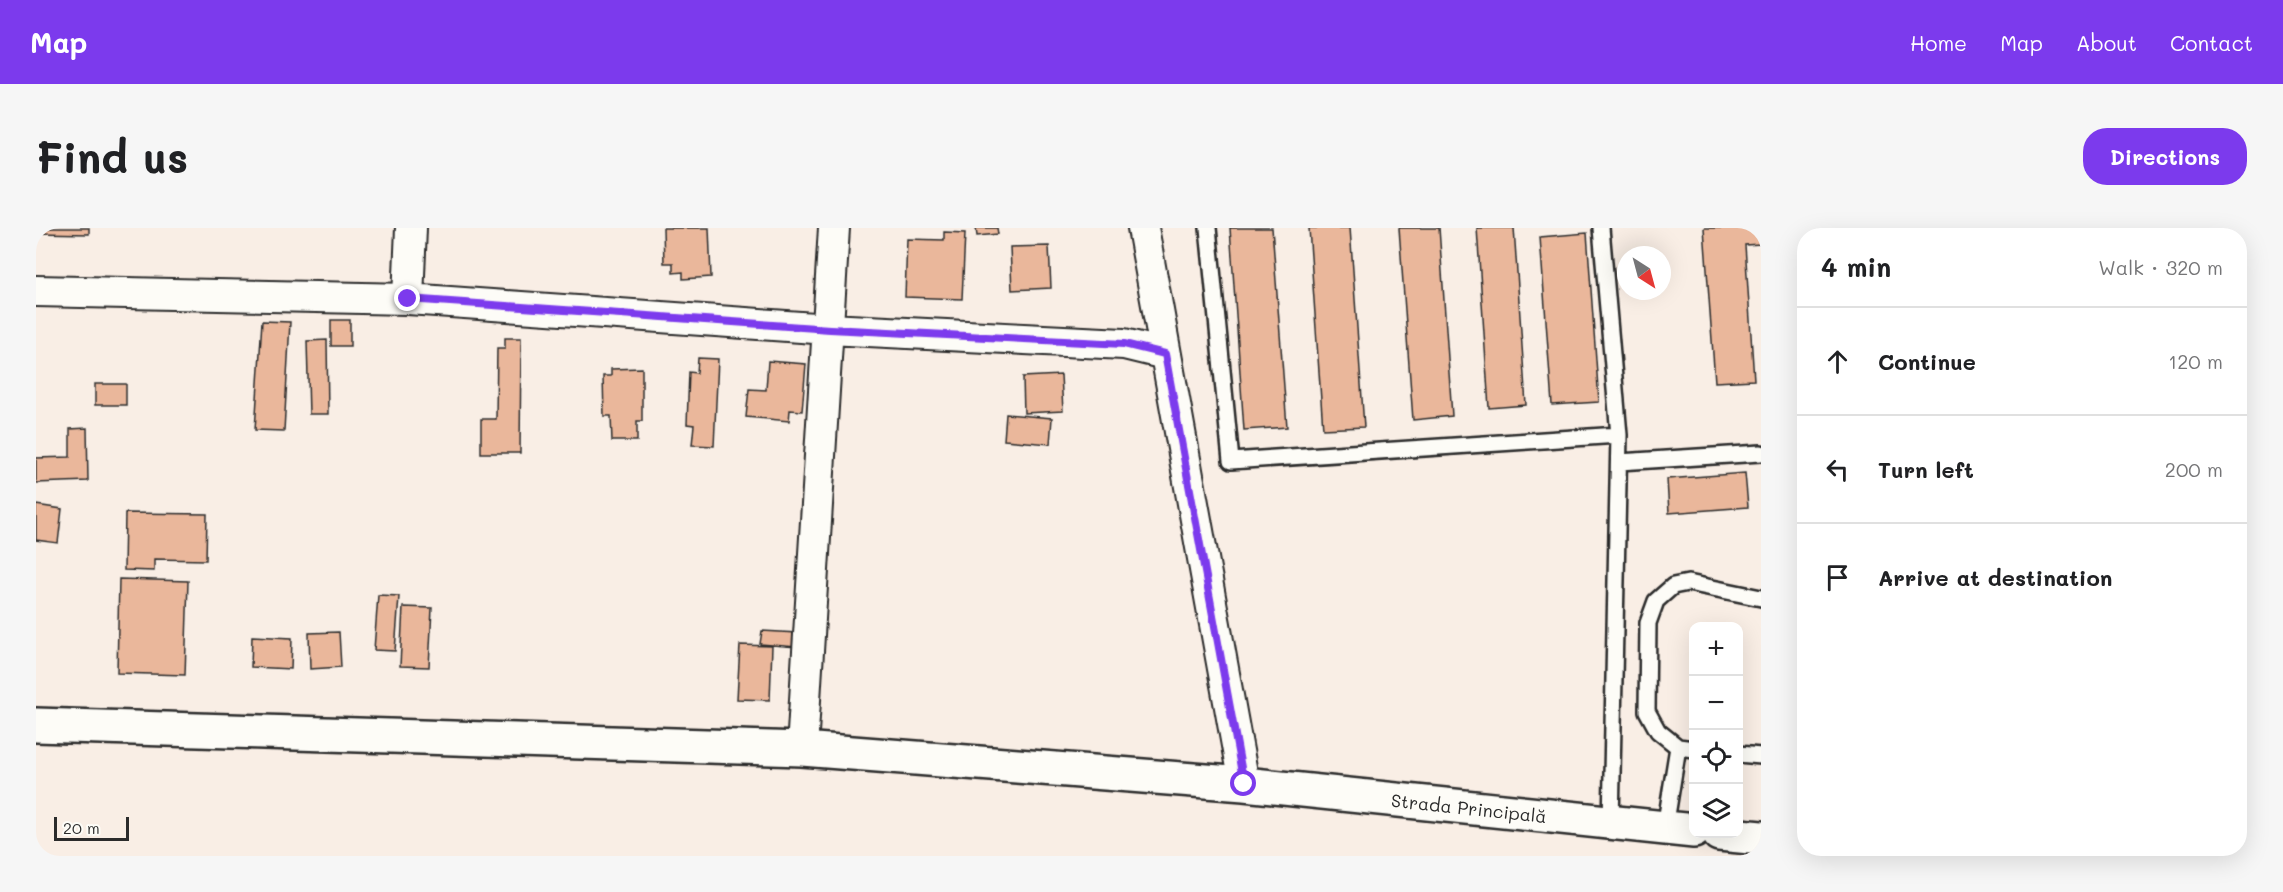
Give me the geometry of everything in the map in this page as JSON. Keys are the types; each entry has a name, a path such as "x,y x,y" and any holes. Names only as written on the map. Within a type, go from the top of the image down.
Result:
{"main road":[{"name":"Strada Principală","path":"36,725 802,749 1244,784 1679,829"},
{"path":"1743,836 1761,838"}],"street":[{"path":"408,299 411,228"},
{"path":"802,749 830,329 834,228"},
{"path":"1143,228 1244,784"},
{"path":"36,291 408,299 830,329 1124,344 1165,354"}],"lane":[{"path":"1208,228 1231,461 1619,435"},
{"path":"1601,228 1619,435 1611,823"},
{"path":"1619,462 1761,453"},
{"path":"1689,748 1678,747 1658,731 1647,711 1648,623 1656,601 1673,586 1688,583 1761,598"},
{"path":"1678,747 1679,829"},
{"path":"1743,754 1761,756"}],"building":[{"path":"36,228 89,228 89,234 36,233"},
{"path":"663,228 709,228 711,277 683,279 683,272 673,273 673,263 664,263"},
{"path":"976,228 997,228 998,234 977,236"},
{"path":"1230,228 1272,228 1287,427 1244,430"},
{"path":"1309,228 1350,228 1364,427 1323,429"},
{"path":"1399,228 1439,228 1452,416 1413,420"},
{"path":"1477,228 1514,228 1526,405 1489,408"},
{"path":"1704,228 1761,228 1761,244 1745,245 1754,380 1715,382"},
{"path":"944,232 965,233 962,299 905,297 907,239 944,240"},
{"path":"1587,233 1599,402 1552,405 1540,237"},
{"path":"1049,246 1051,288 1012,290 1010,247"},
{"path":"331,320 350,320 350,346 331,346"},
{"path":"262,321 290,322 284,431 255,430"},
{"path":"505,338 521,338 520,453 481,453 481,419 496,419 497,348 505,348"},
{"path":"327,340 328,414 309,414 307,341"},
{"path":"698,358 718,359 714,446 692,445 694,425 687,424 689,372 697,373"},
{"path":"768,361 806,364 802,411 790,410 789,421 746,417 749,389 766,390"},
{"path":"642,368 642,421 637,421 637,441 612,441 611,416 604,416 603,376 611,376 611,369"},
{"path":"1061,375 1063,411 1024,413 1023,377"},
{"path":"95,384 126,384 126,405 95,405"},
{"path":"1006,414 1052,418 1050,444 1004,440"},
{"path":"87,428 88,481 36,483 36,458 70,457 70,429"},
{"path":"1745,473 1748,507 1669,513 1667,479"},
{"path":"36,505 62,509 58,543 36,540"},
{"path":"125,513 207,514 206,560 154,559 154,571 124,570"},
{"path":"119,579 188,581 185,675 117,673"},
{"path":"378,595 399,596 395,651 374,650"},
{"path":"403,607 432,608 429,667 400,666"},
{"path":"762,631 798,633 797,647 760,644"},
{"path":"339,632 341,667 310,669 309,633"},
{"path":"252,636 292,638 291,669 251,667"},
{"path":"740,645 772,646 770,700 737,699"}],"route":[{"path":"408,299 830,329 1124,344 1165,354 1244,784"}]}
